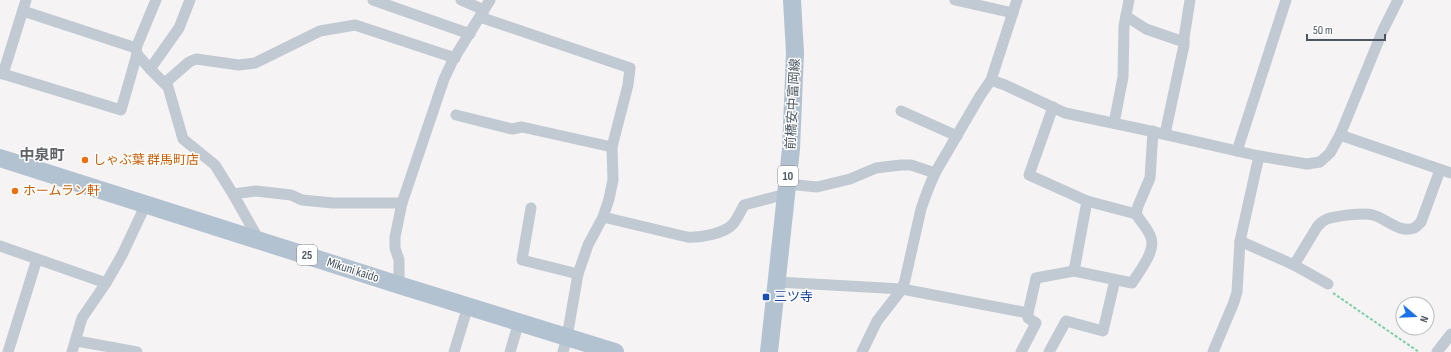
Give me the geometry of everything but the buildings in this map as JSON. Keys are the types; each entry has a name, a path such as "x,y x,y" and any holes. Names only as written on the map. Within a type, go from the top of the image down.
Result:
{"main road":[{"name":"前橋安中富岡線","path":"769,352 790,149 795,53 792,0"},
{"name":"Mikuni kaido","path":"0,158 519,322 565,344 615,352"}],"street":[{"path":"26,0 2,73 121,110 136,51 156,0"},
{"path":"150,69 179,28 190,0"},
{"path":"373,0 470,34"},
{"path":"461,0 482,14 630,68 628,85 612,147 613,180 609,199 588,245 578,274 565,344"},
{"path":"399,285 399,260 395,237 402,203 444,79 490,0"},
{"path":"955,0 1014,13"},
{"path":"862,352 877,322 902,289 906,280 922,209 935,173 991,80 1017,0"},
{"path":"1114,123 1123,77 1124,26 1129,0"},
{"path":"1165,134 1184,42 1190,0"},
{"path":"1237,151 1286,0"},
{"path":"991,80 1065,113 1154,131 1259,156 1307,164 1320,162 1330,154 1340,135 1383,30 1398,0"},
{"path":"23,12 136,51 150,69 168,87 183,139 215,165 259,240"},
{"path":"1126,16 1146,29 1184,42"},
{"path":"164,83 189,62 196,59 239,65 254,63 320,31 356,25 455,58"},
{"path":"1021,352 1036,323 1028,318 1028,313 1036,278 1074,271 1132,283 1146,263 1153,244 1151,237 1136,214 1087,201 1029,175 1053,107"},
{"path":"901,111 957,136"},
{"path":"456,115 512,129 522,127 612,147"},
{"path":"1136,214 1150,178 1154,131"},
{"path":"1294,265 1317,226 1321,222 1328,219 1371,214 1399,227 1407,229 1414,228 1421,222 1446,171 1340,135"},
{"path":"1213,352 1235,297 1240,241 1259,156"},
{"path":"602,217 687,236 698,237 723,230 732,225 744,205 787,189 817,187 850,179 876,168 901,165 910,165 935,173"},
{"path":"233,194 256,191 291,196 302,200 333,203 402,203"},
{"path":"1074,271 1087,201"},
{"path":"72,352 82,318 106,283 122,255 146,204"},
{"path":"531,208 522,260 578,274"},
{"path":"1240,241 1294,265 1328,284"},
{"path":"0,246 106,283"},
{"path":"8,352 37,259"},
{"path":"1049,352 1066,321 1103,331 1115,280"},
{"path":"777,282 902,289 1028,313"},
{"path":"454,352 468,306"},
{"path":"510,352 519,322"},
{"path":"1437,352 1451,334"},
{"path":"76,341 137,352"}],"path":[{"path":"1328,284 1328,290 1419,352"}],"place":[{"name":"しゃぶ葉 群馬町店","path":"85,160"},
{"name":"ホームラン軒","path":"15,191"},
{"name":"三ツ寺","path":"766,297"}],"district":[{"name":"中泉町","path":"42,155"}]}
